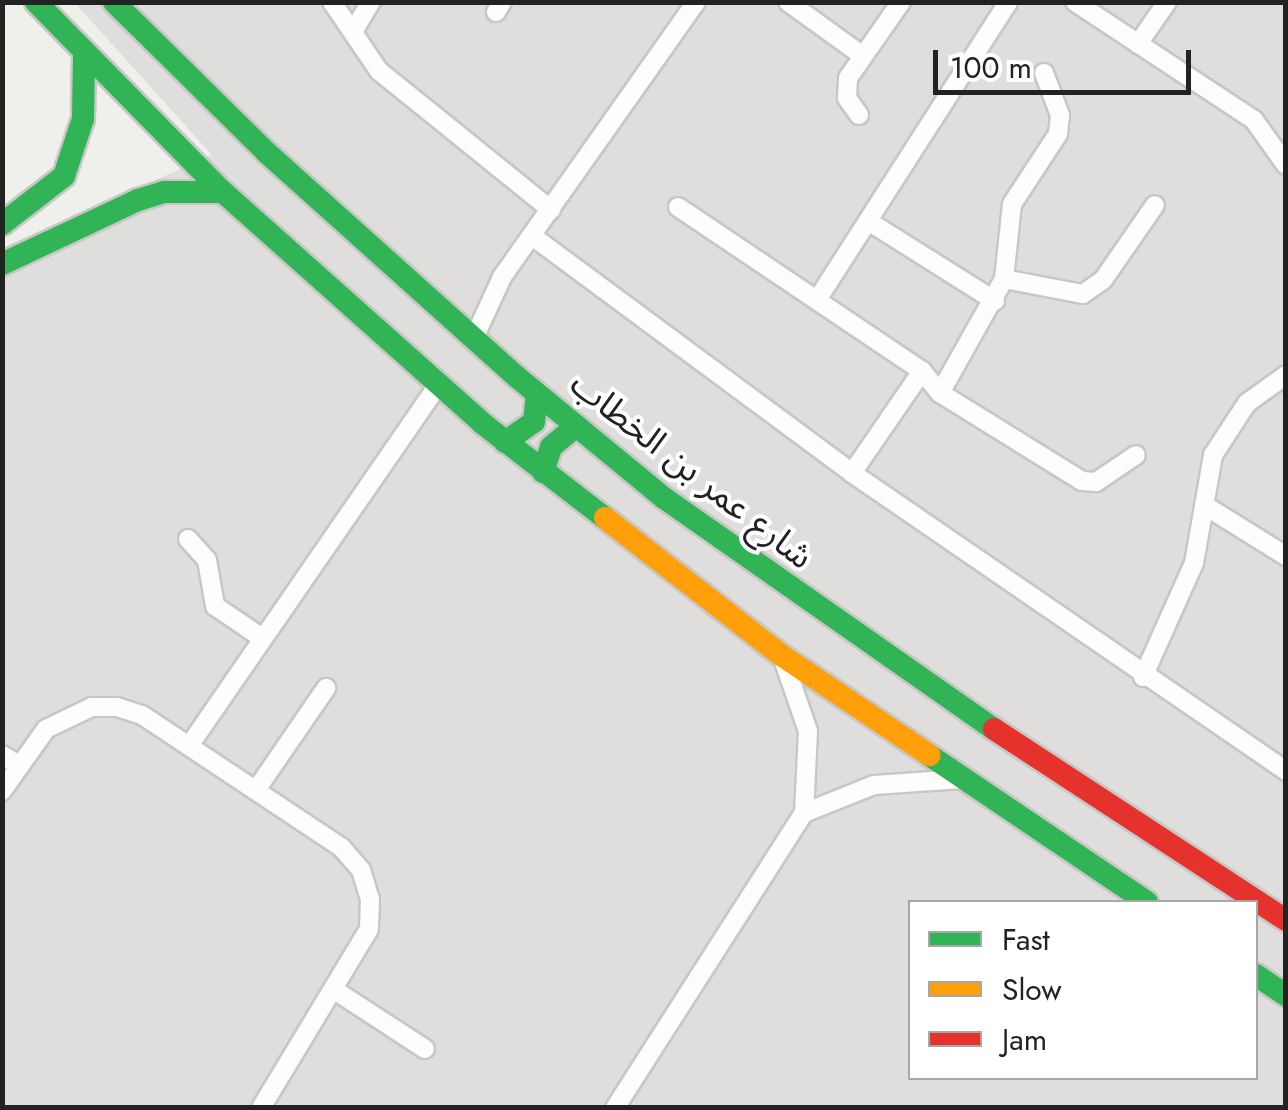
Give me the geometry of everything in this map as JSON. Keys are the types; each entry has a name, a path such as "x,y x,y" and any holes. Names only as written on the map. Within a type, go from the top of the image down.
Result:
{"street":[{"path":"36,2 223,192 437,386 505,442 780,654 1144,900"},
{"name":"شارع عمر بن الخطاب","path":"114,2 266,152 576,426 880,654 1255,900"},
{"path":"332,2 380,70 550,210"},
{"path":"354,30 371,2"},
{"path":"474,338 502,277 696,2"},
{"path":"788,2 864,56"},
{"path":"858,115 846,88 901,2"},
{"path":"817,300 1008,2"},
{"path":"1075,2 1254,120 1286,165"},
{"path":"1138,44 1167,2"},
{"path":"2,224 64,176 83,119 84,53"},
{"path":"940,393 995,301 1004,279 1008,216 1060,124 1044,73"},
{"path":"2,264 138,200 164,192 223,192"},
{"path":"1004,279 1083,294 1103,280 1155,206"},
{"path":"678,207 922,371 940,393 1089,483 1136,455"},
{"path":"868,221 995,301"},
{"path":"532,236 852,473 1143,677 1286,770"},
{"path":"852,473 922,371"},
{"path":"1143,677 1194,562 1214,455 1228,427 1286,374"},
{"path":"189,746 437,386"},
{"path":"505,442 534,422 538,394"},
{"path":"543,472 551,447 576,426"},
{"path":"1204,505 1286,556"},
{"path":"188,540 207,560 215,606 262,638"},
{"path":"614,1108 804,813 808,732 780,654"},
{"path":"256,790 326,688"},
{"path":"2,792 46,730 92,707 142,714 342,846 361,870 370,899 369,930 336,991 260,1108"},
{"path":"2,755 20,766"},
{"path":"804,813 874,785 966,779"},
{"name":"شارع عمر بن الخطاب","path":"1258,902 1286,920"},
{"path":"1258,976 1286,995"},
{"path":"336,991 426,1048"}],"shaded area":[{"path":"75,3 1285,3 1285,1107 3,1107 2,248 212,155"}],"traffic: fast":[{"path":"36,2 223,192 482,423 605,518"},
{"path":"114,2 266,152 517,377 664,498 994,729"},
{"path":"2,224 64,176 83,119 84,53"},
{"path":"2,264 138,200 165,192 223,192"},
{"path":"505,442 534,422 537,394"},
{"path":"543,472 551,447 576,426"},
{"path":"929,755 1144,900"},
{"path":"1258,976 1286,995"}],"traffic: slow":[{"path":"605,518 781,655 929,755"}],"traffic: jam":[{"path":"994,729 1255,900"},
{"path":"1258,902 1286,920"}]}
